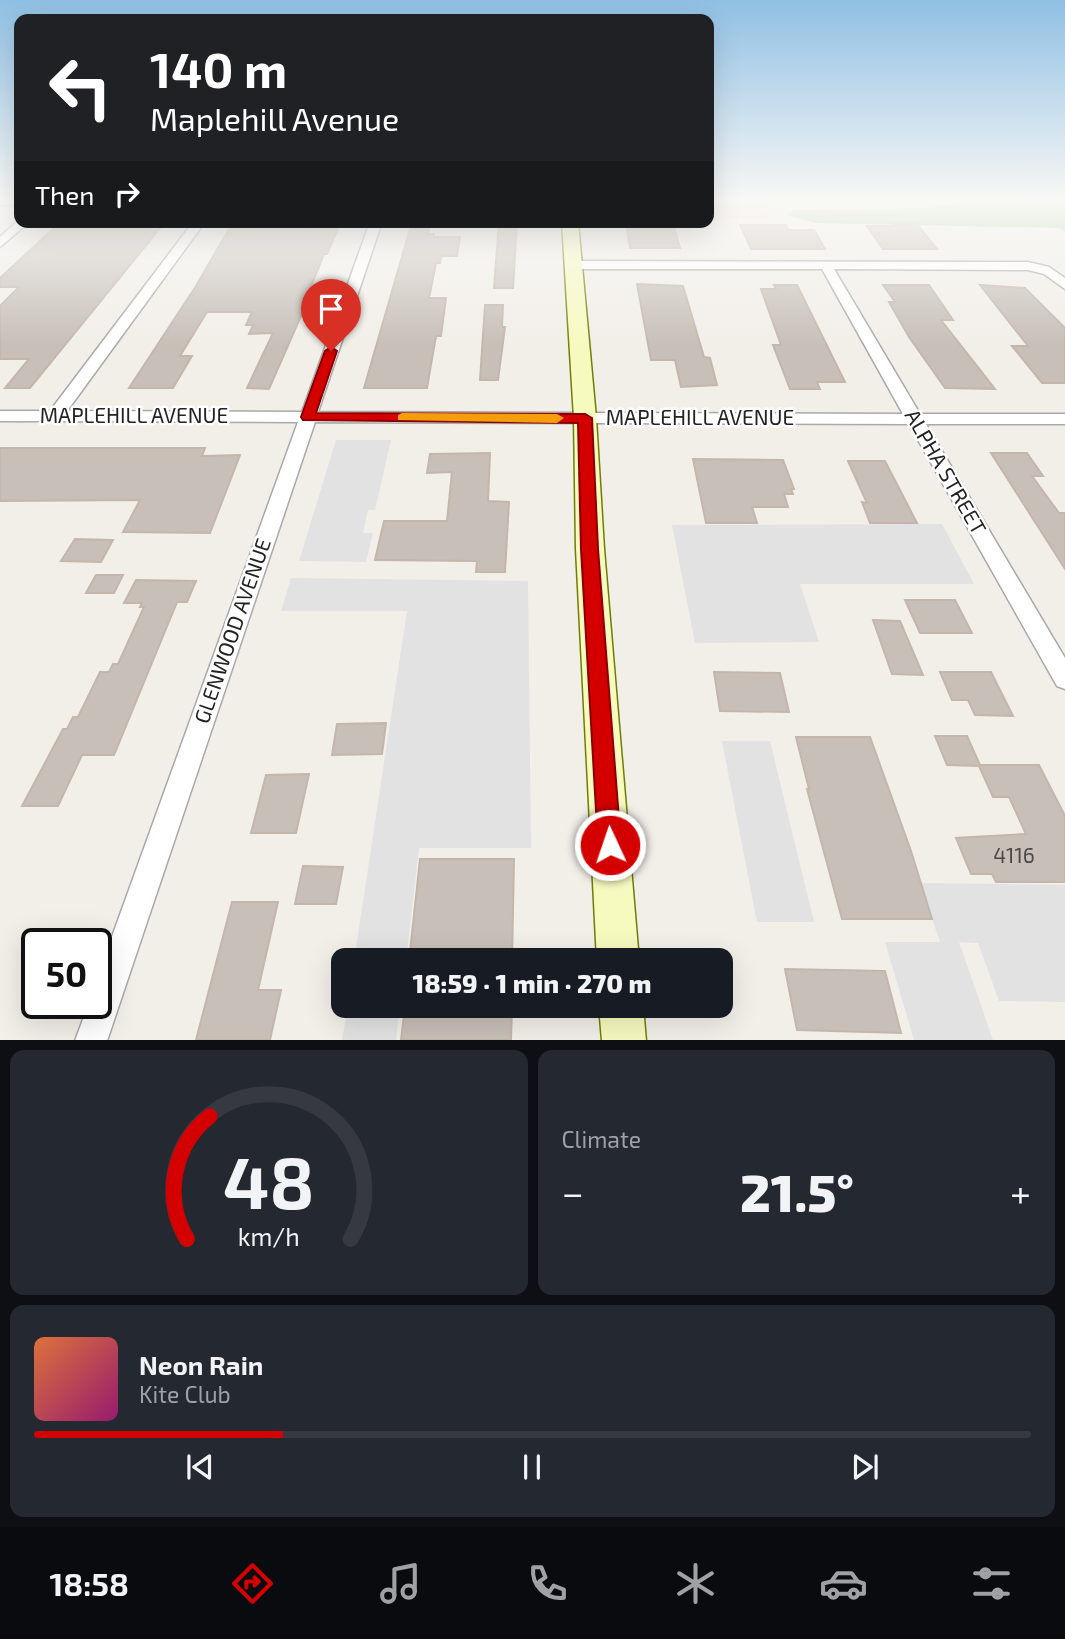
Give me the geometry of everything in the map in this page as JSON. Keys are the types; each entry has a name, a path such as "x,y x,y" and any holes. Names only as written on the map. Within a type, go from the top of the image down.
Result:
{"main road":[{"path":"573,250 617,948"},
{"path":"622,1018 624,1040"}],"street":[{"path":"55,416 179,250"},
{"name":"GLENWOOD AVENUE","path":"90,1040 366,250"},
{"path":"574,265 1041,267 1065,285"},
{"name":"ALPHA STREET","path":"826,266 1065,679"},
{"name":"MAPLEHILL AVENUE","path":"0,416 1065,419"}],"shaded area":[{"path":"336,440 391,440 375,510 368,510 363,533 373,533 366,562 299,561"},
{"path":"942,524 974,584 800,584 819,642 695,643 672,525"},
{"path":"291,578 528,581 531,848 419,848 407,948 356,948 407,611 281,611"},
{"path":"722,741 770,741 814,922 757,922"},
{"path":"920,883 1065,885 1065,1002 999,1001 978,943 959,942 993,1040 914,1040 885,942 940,942"},
{"path":"346,1018 399,1018 396,1040 342,1040"}],"building":[{"path":"31,250 143,250 30,388 5,388 29,359 0,359 0,306 19,287 0,287 0,278"},
{"path":"217,250 329,250 324,254 309,291 312,291 269,389 247,388 273,333 249,334 253,325 246,325 252,312 207,312 180,356 192,356 173,388 129,388"},
{"path":"404,250 458,250 457,256 441,256 440,263 436,263 429,298 446,298 441,336 436,336 427,388 364,388"},
{"path":"497,250 515,250 513,288 494,288"},
{"path":"637,284 683,286 704,357 710,358 717,385 681,387 675,360 651,360"},
{"path":"774,285 797,285 845,382 817,382 820,389 790,389 773,345 781,345 761,289 776,289"},
{"path":"883,285 929,285 953,320 941,320 995,389 945,388 909,337 889,302 895,302"},
{"path":"980,285 1025,288 1065,328 1065,383 1042,383 1012,346 1028,346"},
{"path":"485,305 503,305 502,327 505,327 498,380 480,380"},
{"path":"0,448 205,448 202,456 240,455 210,533 123,532 140,500 0,501"},
{"path":"490,453 488,501 509,502 505,572 476,572 477,561 375,560 384,521 447,521 452,472 427,473 430,454"},
{"path":"991,453 1027,453 1043,476 1032,476 1059,513 1065,513 1065,569"},
{"path":"693,459 783,460 794,489 791,489 793,494 784,494 788,507 752,507 757,523 706,523"},
{"path":"848,461 885,461 917,523 870,523 862,502 867,503"},
{"path":"75,539 113,540 101,562 61,561"},
{"path":"96,575 123,575 114,593 86,593"},
{"path":"136,580 196,581 187,602 177,602 114,755 82,755 58,806 22,806 63,729 67,729 73,717 78,717 100,672 109,672 113,664 118,664 144,607 140,607 142,603 124,603"},
{"path":"905,600 955,600 972,633 920,633"},
{"path":"873,620 900,621 923,675 892,674"},
{"path":"714,672 780,673 789,712 720,711"},
{"path":"940,672 991,672 1013,716 975,715 968,700 952,700"},
{"path":"386,723 382,754 332,755 337,724"},
{"path":"935,736 967,736 980,765 1039,765 1065,816 1065,882 996,882 992,874 971,874 956,838 1026,834 1009,797 993,797 979,766 947,765"},
{"path":"796,737 870,737 932,919 842,919"},
{"path":"309,774 296,833 251,833 266,775"},
{"path":"420,859 514,859 512,948 410,948"},
{"path":"303,866 343,867 336,904 295,904"},
{"path":"232,902 278,902 258,990 281,990 270,1040 196,1040"},
{"path":"785,969 885,971 901,1033 797,1030"},
{"path":"404,1018 512,1018 511,1040 401,1040"}],"slow traffic":[{"path":"402,418 557,418"}],"route":[{"path":"331,351 307,417 585,418 590,549 610,845"}]}
